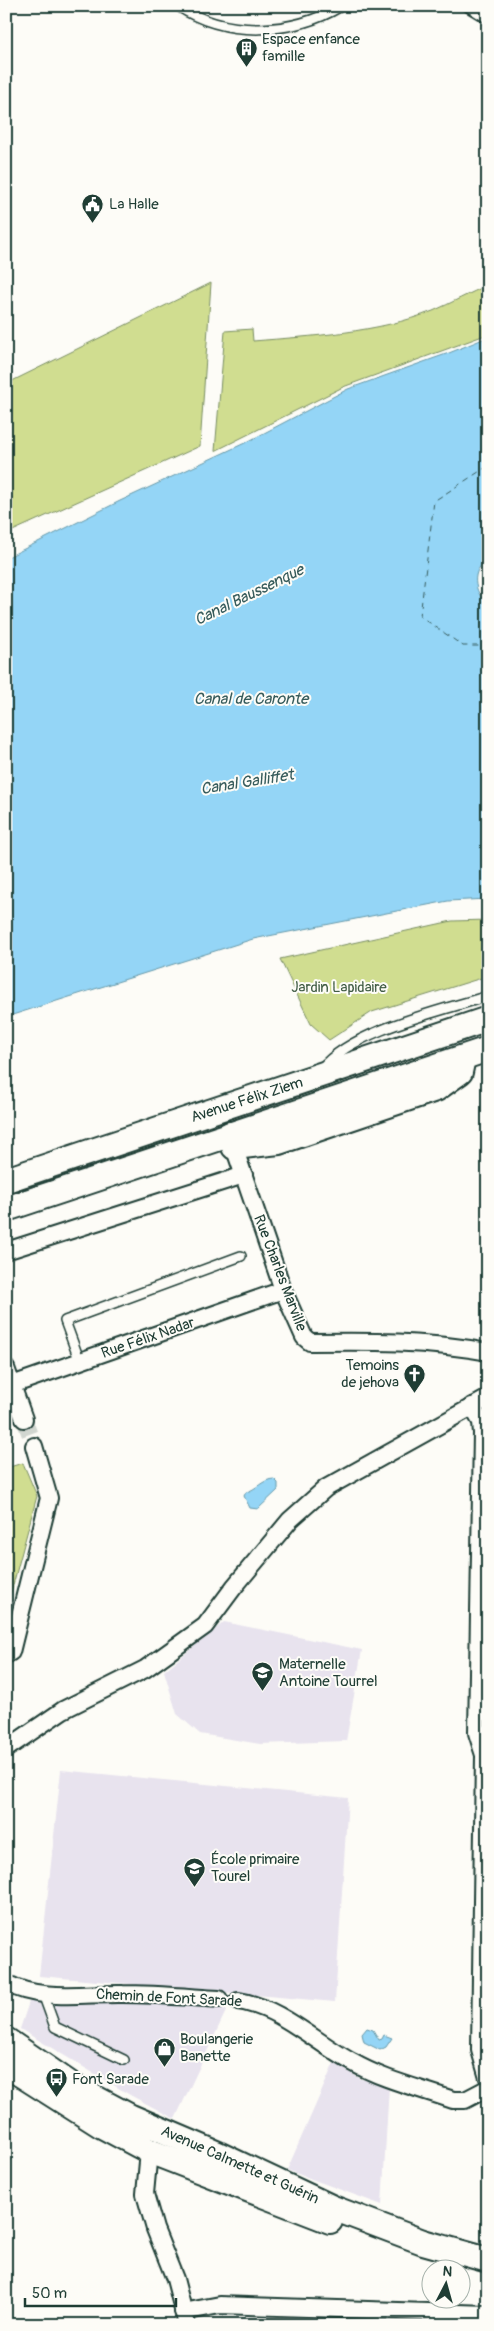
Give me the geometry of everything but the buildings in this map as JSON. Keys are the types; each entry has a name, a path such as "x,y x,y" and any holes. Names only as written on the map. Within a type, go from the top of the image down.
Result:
{"main road":[{"name":"Avenue Félix Ziem","path":"6,1180 488,1019"},
{"name":"Avenue Félix Ziem","path":"6,1209 232,1141 279,1142 436,1089 460,1072 463,1058 488,1049"},
{"name":"Avenue Calmette et Guérin","path":"6,2040 74,2086 131,2117 218,2154 333,2208 424,2242 488,2260"},
{"name":"Avenue Calmette et Guérin","path":"6,2065 102,2126 149,2151 285,2205 414,2251 488,2270"}],"street":[{"path":"470,6 488,17"},
{"name":"Rue Charles Marville","path":"232,1141 284,1290 304,1336 310,1342 386,1340 446,1345 488,1352"},
{"path":"6,1251 244,1175"},
{"name":"Rue Félix Nadar","path":"9,1385 284,1290"},
{"path":"6,1368 9,1385 24,1419"},
{"path":"6,1749 63,1710 145,1669 205,1626 234,1587 290,1520 326,1488 488,1398"},
{"path":"472,1406 481,1422 482,1433 477,1733 486,1755 484,1950 480,2050 488,2078"},
{"path":"6,1655 11,1652 49,1498 34,1446"},
{"name":"Chemin de Font Sarade","path":"6,1983 22,1992 43,1994 124,1994 218,1999 252,2003 274,2013 373,2073 453,2100 465,2100 488,2088"},
{"path":"131,2117 149,2151 145,2194 155,2229 175,2278 185,2318 220,2305 488,2314"}],"lane":[{"path":"178,6 208,20 250,29 302,23 340,6"},
{"path":"314,1078 330,1058 373,1033 488,996"},
{"path":"80,1362 65,1321 241,1256"},
{"path":"43,1994 55,2027 124,2060"}],"shaded area":[{"name":"Maternelle Antoine Tourrel","path":"224,1622 362,1650 346,1741 260,1744 200,1734 177,1714 164,1671"},
{"name":"École primaire Tourel","path":"61,1770 348,1798 335,2002 39,1976"},
{"path":"30,1999 142,2000 227,2009 175,2119 130,2095 20,2029"},
{"path":"334,2063 361,2079 389,2086 382,2205 287,2170"}],"green space":[{"path":"211,283 200,446 6,534 6,384"},
{"path":"488,285 488,334 343,387 215,451 225,331 252,329 253,341 367,329 433,311"},
{"name":"Jardin Lapidaire","path":"488,920 488,976 372,1012 329,1040 311,1024 280,959 452,921"},
{"path":"23,1463 37,1496 6,1611 6,1468"}],"water":[{"name":"Canal de Caronte","path":"488,337 488,561 478,569 476,581 479,594 488,603 488,899 448,901 253,939 6,1017 6,558 120,501 247,442 348,389"},
{"path":"270,1479 274,1479 278,1483 278,1490 258,1509 250,1508 244,1496 246,1492"},
{"path":"367,2028 373,2030 379,2040 384,2035 392,2038 386,2047 380,2050 364,2042 362,2034"}],"ferry route":[{"path":"488,466 434,501 420,616 463,646 488,646"}],"tunnel":[{"path":"24,1419 34,1446"}],"place":[{"name":"Espace enfance famille","path":"246,67"},
{"name":"La Halle","path":"93,223"},
{"name":"Temoins de jehova","path":"415,1393"},
{"name":"Maternelle Antoine Tourrel","path":"263,1692"},
{"name":"École primaire Tourel","path":"195,1887"},
{"name":"Boulangerie Banette","path":"164,2067"},
{"name":"Font Sarade","path":"56,2098"}],"water label":[{"name":"Canal Baussenque","path":"249,595"},
{"name":"Canal Galliffet","path":"247,782"}]}
